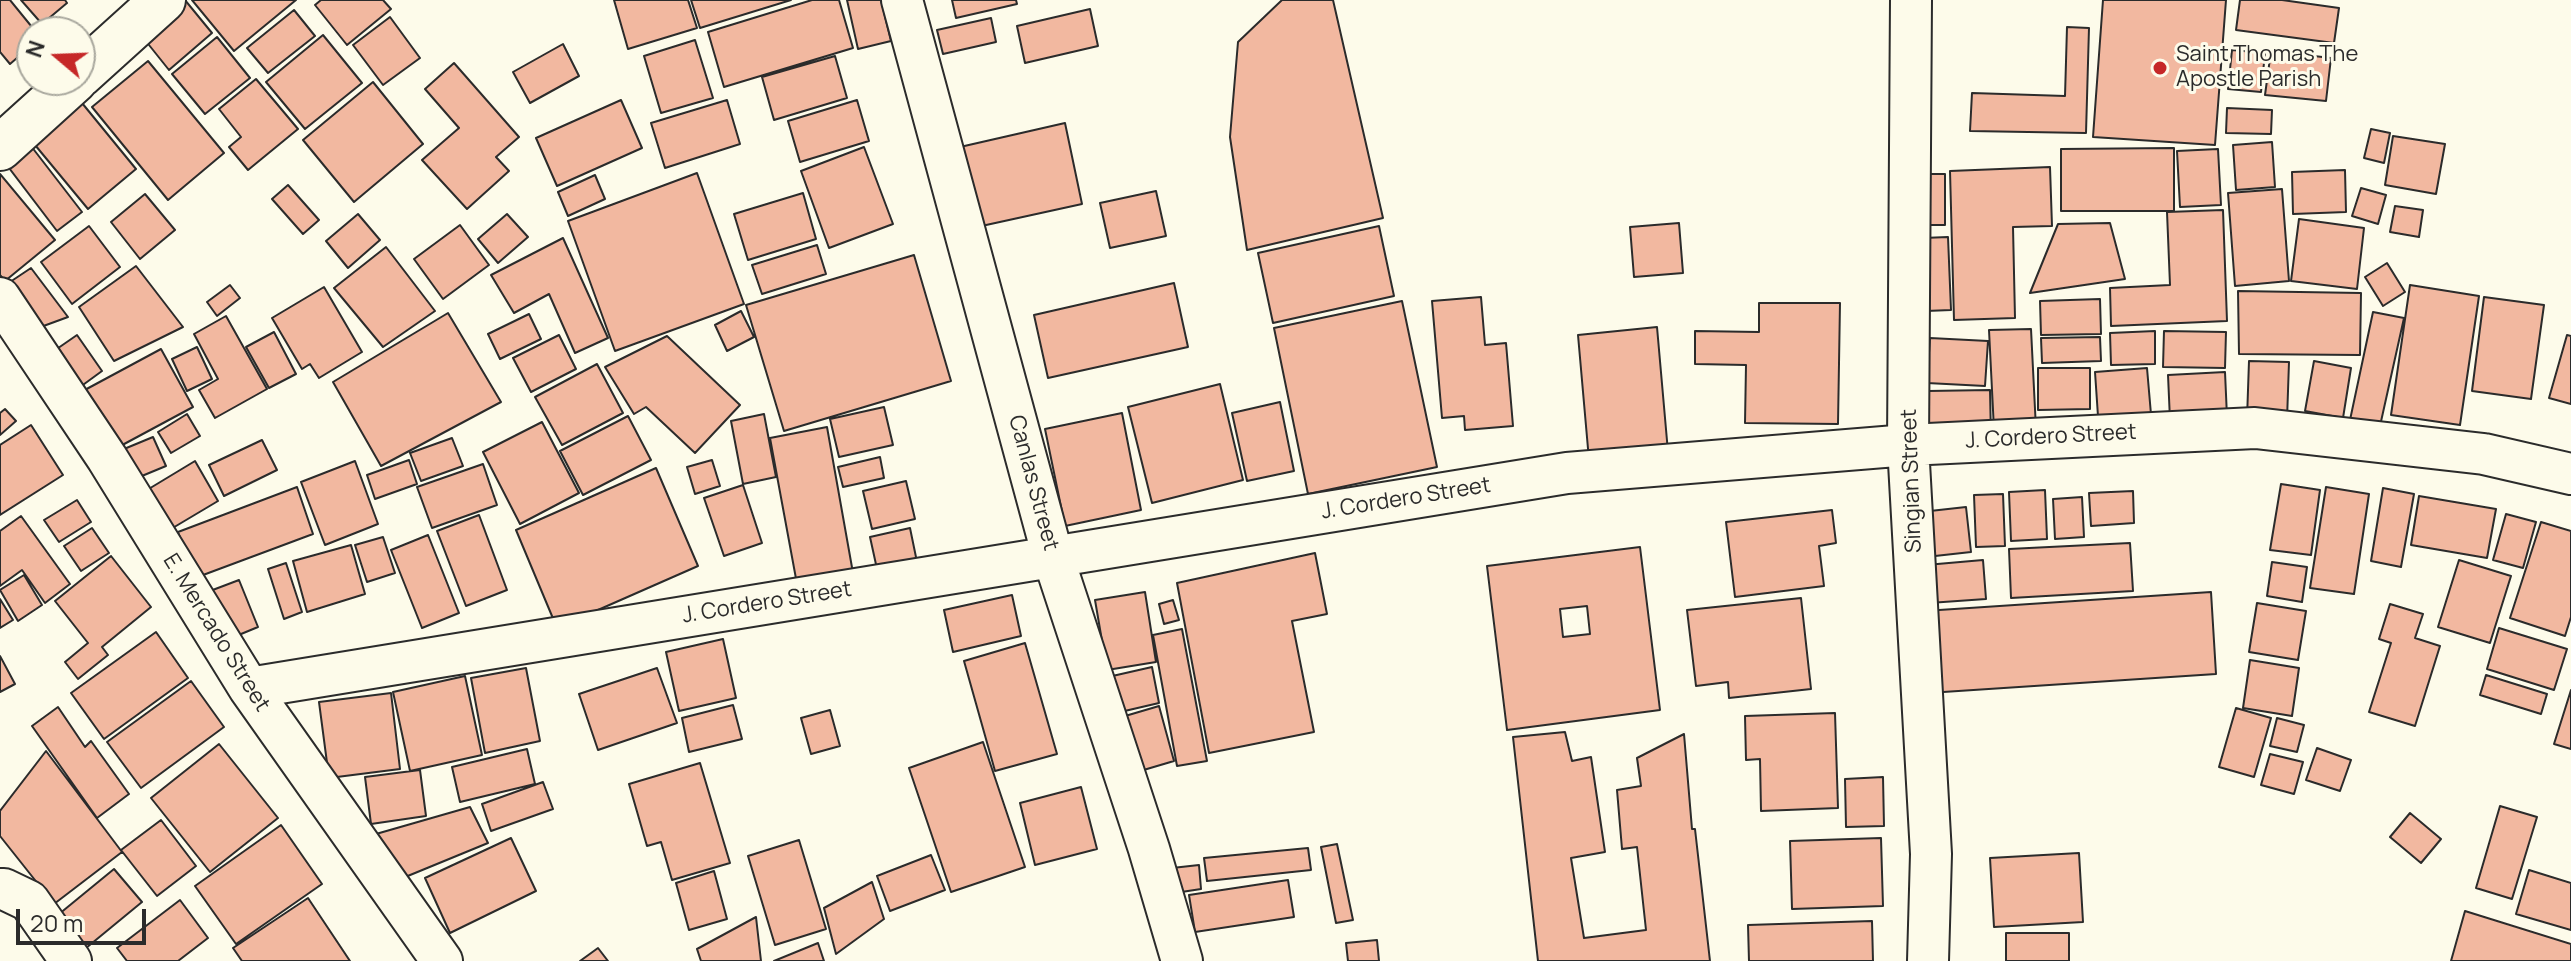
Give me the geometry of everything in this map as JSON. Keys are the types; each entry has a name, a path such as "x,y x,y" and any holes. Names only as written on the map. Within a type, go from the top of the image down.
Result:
{"street":[{"path":"96,61 163,0"},
{"name":"Canlas Street","path":"902,0 1053,557 1149,849 1182,961"},
{"name":"Singian Street","path":"1911,0 1908,445 1931,854 1928,961"},
{"path":"0,148 57,96"},
{"name":"E. Mercado Street","path":"0,298 107,458 249,688 442,961"},
{"name":"J. Cordero Street","path":"249,688 1567,473 1908,445 2255,428 2484,454 2571,474"},
{"path":"2,889 29,901 71,961"}],"building":[{"path":"0,0 10,0 23,16 16,16 16,59 10,64 0,52"},
{"path":"21,0 65,0 67,3 52,16 35,16"},
{"path":"174,0 185,0 212,33 169,70 137,30"},
{"path":"192,0 296,0 234,51"},
{"path":"321,0 383,0 391,9 347,45 315,5"},
{"path":"614,0 688,0 697,28 628,49"},
{"path":"691,0 791,0 700,28"},
{"path":"812,0 839,0 853,48 724,87 708,32"},
{"path":"847,0 881,0 891,41 858,49"},
{"path":"952,0 1016,0 1017,4 956,18"},
{"path":"1282,0 1333,0 1383,218 1247,250 1230,137 1238,42"},
{"name":"Saint Thomas The Apostle Parish","path":"2103,0 2226,0 2215,145 2093,137"},
{"path":"2240,0 2282,0 2339,8 2334,43 2236,30"},
{"path":"1090,9 1098,46 1025,63 1017,26"},
{"path":"294,10 315,36 268,73 247,48"},
{"path":"390,17 420,58 383,85 353,45"},
{"path":"991,18 996,42 943,54 937,30"},
{"path":"2067,27 2089,28 2086,133 1970,131 1972,93 2065,96"},
{"path":"323,35 362,83 305,129 266,82"},
{"path":"217,37 250,78 205,114 172,74"},
{"path":"695,40 713,98 661,113 644,56"},
{"path":"563,44 579,76 530,103 513,72"},
{"path":"2232,50 2265,53 2261,92 2228,89"},
{"path":"2271,51 2331,58 2326,101 2265,95"},
{"path":"835,56 847,98 774,120 762,77"},
{"path":"148,61 224,153 168,200 92,107"},
{"path":"454,63 519,137 496,157 509,171 467,209 422,160 459,128 425,89"},
{"path":"256,79 298,129 248,170 229,147 241,137 219,109"},
{"path":"373,82 423,144 354,202 303,140"},
{"path":"46,96 76,96 136,169 88,209 16,122"},
{"path":"621,100 642,148 557,186 536,138"},
{"path":"727,100 740,144 665,168 651,123"},
{"path":"857,100 869,141 800,162 788,121"},
{"path":"2227,108 2272,110 2271,134 2226,133"},
{"path":"1065,123 1082,204 977,227 960,147"},
{"path":"14,124 82,212 57,231 0,156"},
{"path":"2371,129 2390,133 2384,163 2364,158"},
{"path":"2393,136 2445,144 2436,194 2385,185"},
{"path":"2272,142 2275,187 2236,190 2233,145"},
{"path":"864,147 893,224 829,248 801,171"},
{"path":"2174,148 2174,211 2061,211 2061,149"},
{"path":"2218,149 2221,205 2180,207 2177,151"},
{"path":"2050,167 2052,226 2013,227 2015,318 1954,320 1950,171"},
{"path":"2345,170 2346,212 2293,214 2292,172"},
{"path":"697,173 744,304 615,351 568,221"},
{"path":"0,174 55,240 5,281 0,275"},
{"path":"1923,174 1945,174 1945,225 1923,225"},
{"path":"595,175 605,199 568,216 558,192"},
{"path":"288,185 319,220 303,234 272,199"},
{"path":"2361,188 2386,195 2378,224 2352,216"},
{"path":"2282,189 2289,281 2235,286 2228,193"},
{"path":"1156,191 1166,236 1110,248 1100,203"},
{"path":"803,193 816,239 748,260 734,214"},
{"path":"145,194 175,230 140,259 111,222"},
{"path":"2395,206 2423,210 2419,237 2390,232"},
{"path":"2223,210 2227,321 2111,326 2110,288 2170,285 2167,212"},
{"path":"358,214 380,240 348,268 326,241"},
{"path":"507,214 528,237 498,263 478,239"},
{"path":"2299,219 2364,228 2357,289 2291,281"},
{"path":"1679,223 1683,273 1634,277 1630,227"},
{"path":"2110,223 2125,279 2030,293 2058,224"},
{"path":"460,225 489,265 443,299 414,259"},
{"path":"89,226 120,267 72,304 41,262"},
{"path":"1379,226 1394,296 1273,323 1258,253"},
{"path":"1948,237 1951,310 1926,311 1923,238"},
{"path":"563,238 608,338 575,353 549,294 514,313 491,275"},
{"path":"817,245 826,274 762,294 752,265"},
{"path":"386,247 435,311 383,347 334,288"},
{"path":"914,255 951,381 784,431 746,305"},
{"path":"2387,263 2405,292 2383,306 2365,277"},
{"path":"136,266 183,327 114,361 79,307"},
{"path":"31,268 68,317 38,328 7,284"},
{"path":"1174,283 1188,347 1048,378 1034,315"},
{"path":"230,285 240,298 217,316 207,302"},
{"path":"2410,285 2479,296 2460,425 2391,415"},
{"path":"324,287 362,352 319,378 310,364 302,369 272,318"},
{"path":"2238,291 2361,293 2360,355 2239,354"},
{"path":"1481,297 1485,345 1506,343 1513,426 1465,430 1464,416 1442,418 1432,301"},
{"path":"2484,297 2544,305 2531,399 2472,391"},
{"path":"2100,299 2101,334 2041,335 2040,301"},
{"path":"1402,301 1437,467 1308,494 1274,328"},
{"path":"1759,303 1840,303 1838,424 1745,423 1746,365 1695,364 1695,331 1759,332"},
{"path":"741,311 754,337 727,351 715,325"},
{"path":"2373,312 2404,318 2380,426 2350,420"},
{"path":"448,313 501,402 381,466 333,382"},
{"path":"529,314 541,339 500,359 488,334"},
{"path":"226,316 267,389 215,418 199,390 218,379 194,334"},
{"path":"1657,327 1668,452 1589,460 1578,335"},
{"path":"2031,329 2036,429 1994,430 1989,330"},
{"path":"2155,331 2155,364 2111,365 2110,333"},
{"path":"2164,331 2226,332 2225,368 2163,367"},
{"path":"274,332 296,374 269,388 246,347"},
{"path":"77,335 102,371 76,390 51,353"},
{"path":"559,335 576,369 531,392 513,358"},
{"path":"2567,335 2571,336 2571,404 2549,398"},
{"path":"667,336 740,405 695,453 646,407 634,414 605,367"},
{"path":"2100,337 2101,361 2042,363 2041,338"},
{"path":"1930,338 1988,341 1985,386 1927,383"},
{"path":"197,347 212,379 187,391 172,359"},
{"path":"161,349 193,407 113,450 81,392"},
{"path":"2249,361 2289,362 2287,420 2247,419"},
{"path":"2314,361 2351,368 2343,418 2305,411"},
{"path":"597,364 623,413 562,445 535,397"},
{"path":"2038,368 2090,368 2090,409 2038,410"},
{"path":"2147,368 2152,426 2099,431 2095,372"},
{"path":"2225,372 2227,417 2170,420 2168,375"},
{"path":"1220,384 1243,480 1152,503 1128,407"},
{"path":"1990,390 1991,439 1929,440 1928,391"},
{"path":"1280,402 1294,471 1247,481 1232,413"},
{"path":"884,407 893,445 839,457 830,419"},
{"path":"5,409 16,421 0,435 0,413"},
{"path":"1122,413 1141,510 1065,526 1045,429"},
{"path":"187,414 200,436 171,453 158,432"},
{"path":"764,414 776,477 743,484 731,421"},
{"path":"628,416 651,460 583,495 560,451"},
{"path":"542,422 579,493 520,524 483,452"},
{"path":"31,425 63,475 0,515 0,445"},
{"path":"827,427 853,573 797,584 770,438"},
{"path":"153,437 166,466 137,478 124,449"},
{"path":"452,438 463,466 421,481 410,453"},
{"path":"262,440 277,470 224,496 209,465"},
{"path":"880,457 884,478 843,487 838,467"},
{"path":"409,460 417,484 375,499 367,475"},
{"path":"712,460 720,486 695,494 687,467"},
{"path":"195,461 218,501 171,529 147,490"},
{"path":"355,461 378,524 325,545 301,482"},
{"path":"483,464 497,505 432,528 417,487"},
{"path":"656,468 698,566 557,628 516,530"},
{"path":"906,481 915,519 872,529 863,491"},
{"path":"2281,484 2320,490 2311,555 2270,550"},
{"path":"743,485 762,543 724,556 704,498"},
{"path":"297,487 313,534 195,578 178,532"},
{"path":"2326,487 2369,494 2354,594 2310,588"},
{"path":"2383,488 2414,494 2401,567 2371,561"},
{"path":"2045,490 2047,539 2011,541 2009,492"},
{"path":"2133,491 2134,523 2091,526 2089,493"},
{"path":"2003,494 2005,546 1976,547 1974,495"},
{"path":"2419,496 2496,509 2487,558 2411,545"},
{"path":"2082,497 2084,537 2055,539 2053,499"},
{"path":"77,500 91,522 59,542 44,520"},
{"path":"1966,507 1971,552 1926,557 1921,512"},
{"path":"1832,510 1836,543 1819,546 1824,586 1735,597 1726,522"},
{"path":"2506,514 2536,522 2523,568 2493,560"},
{"path":"479,515 507,590 466,606 437,531"},
{"path":"21,516 70,584 45,603 22,570 0,586 0,531"},
{"path":"2541,522 2571,531 2571,617 2565,636 2510,618"},
{"path":"92,528 109,553 81,571 64,546"},
{"path":"910,528 917,562 877,569 870,537"},
{"path":"428,535 459,613 422,628 391,550"},
{"path":"383,537 395,573 367,582 355,545"},
{"path":"2130,543 2133,591 2011,598 2009,549"},
{"path":"351,545 365,594 307,612 293,561"},
{"path":"1640,547 1660,710 1507,730 1487,566","holes":["1587,606 1590,634 1563,637 1560,609"]},
{"path":"1315,553 1327,614 1292,621 1314,732 1209,753 1177,583"},
{"path":"111,556 151,607 102,647 108,655 78,679 65,662 88,643 55,601"},
{"path":"1983,560 1986,599 1929,603 1926,565"},
{"path":"2459,560 2511,576 2490,643 2438,627"},
{"path":"2272,562 2307,567 2302,602 2267,596"},
{"path":"286,563 302,612 284,619 268,569"},
{"path":"24,575 42,605 18,621 0,590"},
{"path":"239,580 258,627 229,639 210,591"},
{"path":"1145,592 1156,662 1107,670 1095,600"},
{"path":"2211,592 2216,674 1928,693 1924,611"},
{"path":"1012,595 1021,636 953,652 944,610"},
{"path":"1801,598 1811,689 1729,698 1728,682 1696,686 1687,610"},
{"path":"0,599 13,620 0,628"},
{"path":"1173,600 1179,620 1164,624 1159,604"},
{"path":"2257,603 2306,611 2298,660 2249,652"},
{"path":"2390,604 2423,614 2415,638 2440,646 2415,726 2369,712 2391,643 2379,639"},
{"path":"2499,628 2567,649 2554,690 2487,669"},
{"path":"1182,629 1207,761 1177,766 1153,635"},
{"path":"156,632 188,678 104,739 71,693"},
{"path":"723,639 736,698 679,711 666,652"},
{"path":"1025,643 1057,754 995,771 964,661"},
{"path":"0,656 15,684 0,692"},
{"path":"2250,660 2299,668 2292,716 2243,708"},
{"path":"1152,667 1159,703 1116,713 1108,677"},
{"path":"526,668 540,741 485,753 471,678"},
{"path":"657,668 677,723 598,750 579,694"},
{"path":"2486,675 2547,694 2541,714 2480,695"},
{"path":"465,676 482,755 410,771 393,692"},
{"path":"191,681 224,727 141,788 107,742"},
{"path":"2571,690 2571,749 2554,744"},
{"path":"391,693 400,769 329,778 319,702"},
{"path":"733,705 742,739 689,752 682,718"},
{"path":"1159,706 1174,761 1130,774 1115,719"},
{"path":"58,707 85,747 91,741 129,794 97,818 32,726"},
{"path":"2236,708 2271,718 2254,777 2219,767"},
{"path":"830,710 840,746 811,754 801,718"},
{"path":"1835,713 1838,808 1761,811 1760,759 1746,760 1745,716"},
{"path":"2277,718 2304,725 2297,752 2270,746"},
{"path":"1565,732 1572,761 1591,757 1605,852 1571,858 1584,938 1646,930 1637,847 1622,849 1617,790 1641,786 1637,758 1684,734 1692,829 1695,829 1710,961 1538,961 1513,737"},
{"path":"983,742 1025,867 951,892 909,768"},
{"path":"219,744 278,818 210,872 151,798"},
{"path":"2317,748 2351,760 2340,791 2306,780"},
{"path":"527,749 535,784 460,802 452,767"},
{"path":"46,751 122,852 54,904 0,836 0,811"},
{"path":"2270,754 2303,762 2294,794 2261,785"},
{"path":"700,763 730,863 672,880 661,842 647,846 629,784"},
{"path":"420,770 426,816 371,824 365,777"},
{"path":"1883,777 1884,826 1846,827 1845,779"},
{"path":"543,782 553,809 491,831 482,804"},
{"path":"1081,787 1097,849 1035,865 1020,803"},
{"path":"2500,806 2537,817 2512,899 2476,888"},
{"path":"470,807 488,843 398,880 369,836"},
{"path":"2410,813 2441,839 2421,863 2390,837"},
{"path":"161,820 196,866 157,896 121,850"},
{"path":"281,825 322,884 236,944 195,886"},
{"path":"511,838 536,891 450,933 425,878"},
{"path":"1881,838 1883,906 1792,909 1790,841"},
{"path":"799,840 826,929 775,945 748,856"},
{"path":"1337,844 1353,920 1336,923 1321,847"},
{"path":"1308,848 1311,870 1207,881 1204,858"},
{"path":"2079,853 2083,922 1994,927 1990,858"},
{"path":"931,855 945,890 890,911 877,876"},
{"path":"1199,865 1201,889 1175,893 1172,868"},
{"path":"114,869 142,902 80,953 53,919"},
{"path":"2529,870 2571,883 2571,930 2516,914"},
{"path":"714,871 727,919 689,930 676,883"},
{"path":"1288,880 1294,917 1195,932 1189,895"},
{"path":"872,882 884,919 836,954 824,908"},
{"path":"308,898 350,961 242,961 233,948"},
{"path":"180,900 208,938 178,961 127,961 117,948"},
{"path":"2465,911 2571,944 2571,961 2451,961"},
{"path":"756,917 761,961 701,961 697,949"},
{"path":"1872,921 1873,961 1749,961 1748,925"},
{"path":"2006,933 2069,933 2069,961 2006,961"},
{"path":"1377,940 1379,961 1348,961 1346,943"},
{"path":"818,943 824,961 774,961"},
{"path":"598,948 608,961 580,961"}],"place":[{"name":"Saint Thomas The Apostle Parish","path":"2160,68"}]}
